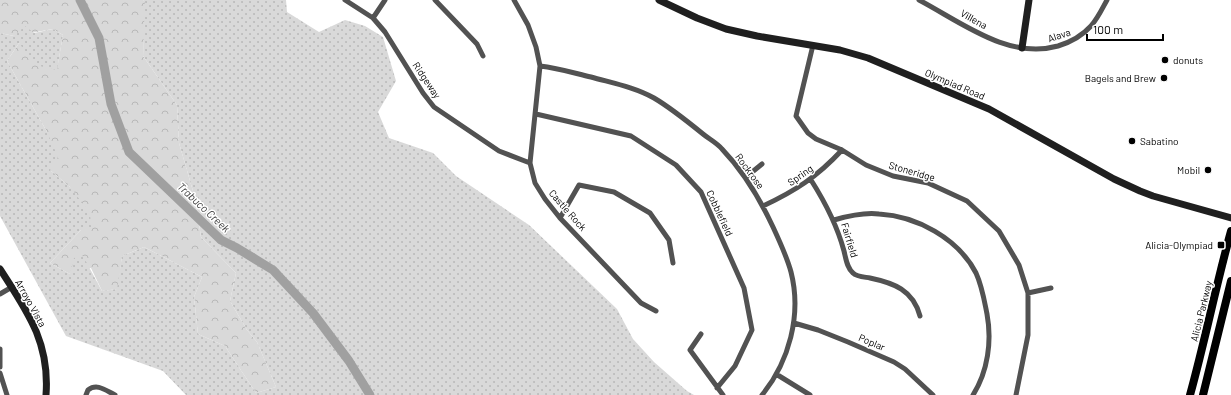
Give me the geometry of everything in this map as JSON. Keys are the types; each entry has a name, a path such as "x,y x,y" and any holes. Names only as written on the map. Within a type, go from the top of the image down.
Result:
{"main road":[{"name":"Olympiad Road","path":"659,0 697,18 726,29 757,36 840,50 868,58 989,109 1114,179 1140,191 1231,218"},
{"path":"1022,48 1029,0"},
{"name":"Alicia Parkway","path":"1190,395 1210,322 1221,268 1231,231"},
{"name":"Arroyo Vista","path":"0,269 28,314 39,338 43,349 46,371 46,395"},
{"path":"1203,395 1231,281"}],"street":[{"name":"Ridgeway","path":"345,0 373,18 385,32 423,93 434,106 500,151 530,163"},
{"path":"373,18 385,0"},
{"path":"435,0 477,44 484,56"},
{"name":"Castle Rock","path":"514,0 528,25 536,47 540,66 530,163 535,183 560,218 641,303 656,311"},
{"name":"Villena","path":"920,0 985,36 1008,45 1022,48"},
{"name":"Alava","path":"1022,48 1045,49 1064,44 1077,38 1096,20 1107,0"},
{"name":"Stoneridge","path":"813,46 796,116 808,133 816,139 842,150 866,165 894,176 928,183 968,201 999,231 1019,265 1028,293 1028,335 1016,395"},
{"name":"Rockrose","path":"540,66 554,68 620,85 640,91 654,98 674,111 721,148 746,177 763,206 785,254 791,273 794,291 794,323 787,350 776,374 762,395"},
{"name":"Cobblefield","path":"536,114 631,136 676,165 701,192 744,288 752,330 735,366 717,388"},
{"name":"Spring","path":"763,206 788,194 811,180 842,150"},
{"path":"746,177 762,164"},
{"name":"Fairfield","path":"811,180 834,220 842,241 849,270 855,275 886,281 900,288 910,296 917,305 920,316"},
{"path":"560,218 578,185 614,192 650,213 669,240 673,263"},
{"path":"834,220 861,214 879,214 905,219 920,224 940,234 955,245 966,258 975,272 982,289 989,327 989,346 986,362 978,387 973,395"},
{"path":"0,294 12,287"},
{"path":"1028,293 1051,288"},
{"name":"Poplar","path":"794,323 818,330 894,362 905,369 933,395"},
{"path":"701,334 690,350 722,395"},
{"path":"0,349 0,367"},
{"path":"0,373 7,395"},
{"path":"776,374 810,395"},
{"path":"86,395 88,390 94,386 98,386 115,395"}],"green space":[{"path":"0,0 143,0 146,2 143,56 177,105 179,143 195,198 201,237 236,273 230,301 247,330 257,342 276,387 256,393 225,346 198,334 194,297 202,277 144,247 122,256 118,289 102,291 91,268 70,274 50,263 81,230 70,187 50,170 47,132 7,61 19,43 57,69 63,35 53,29 14,36 0,33"},
{"path":"143,0 286,0 287,12 319,32 345,20 365,26 383,37 396,81 378,112 389,138 433,153 456,176 529,225 617,309 633,339 654,362 687,391 694,395 186,395 163,371 66,336 0,216 0,33 14,36 25,26 34,33 53,29 63,35 57,70 35,65 19,43 7,61 47,132 58,157 50,170 70,187 90,213 91,227 81,230 50,263 70,274 74,258 83,256 102,291 117,289 122,256 144,247 202,277 194,297 198,334 225,346 256,393 276,387 257,342 247,330 230,301 236,273 201,237 195,198 179,143 177,105 143,56 145,2"}],"waterway":[{"name":"Trabuco Creek","path":"80,0 99,38 111,104 129,152 221,240 273,270 313,313 349,361 370,395"}],"place":[{"name":"donuts","path":"1165,60"},
{"name":"Bagels and Brew","path":"1164,78"},
{"name":"Sabatino","path":"1132,141"},
{"name":"Mobil","path":"1208,170"},
{"name":"Alicia-Olympiad","path":"1221,245"}]}
